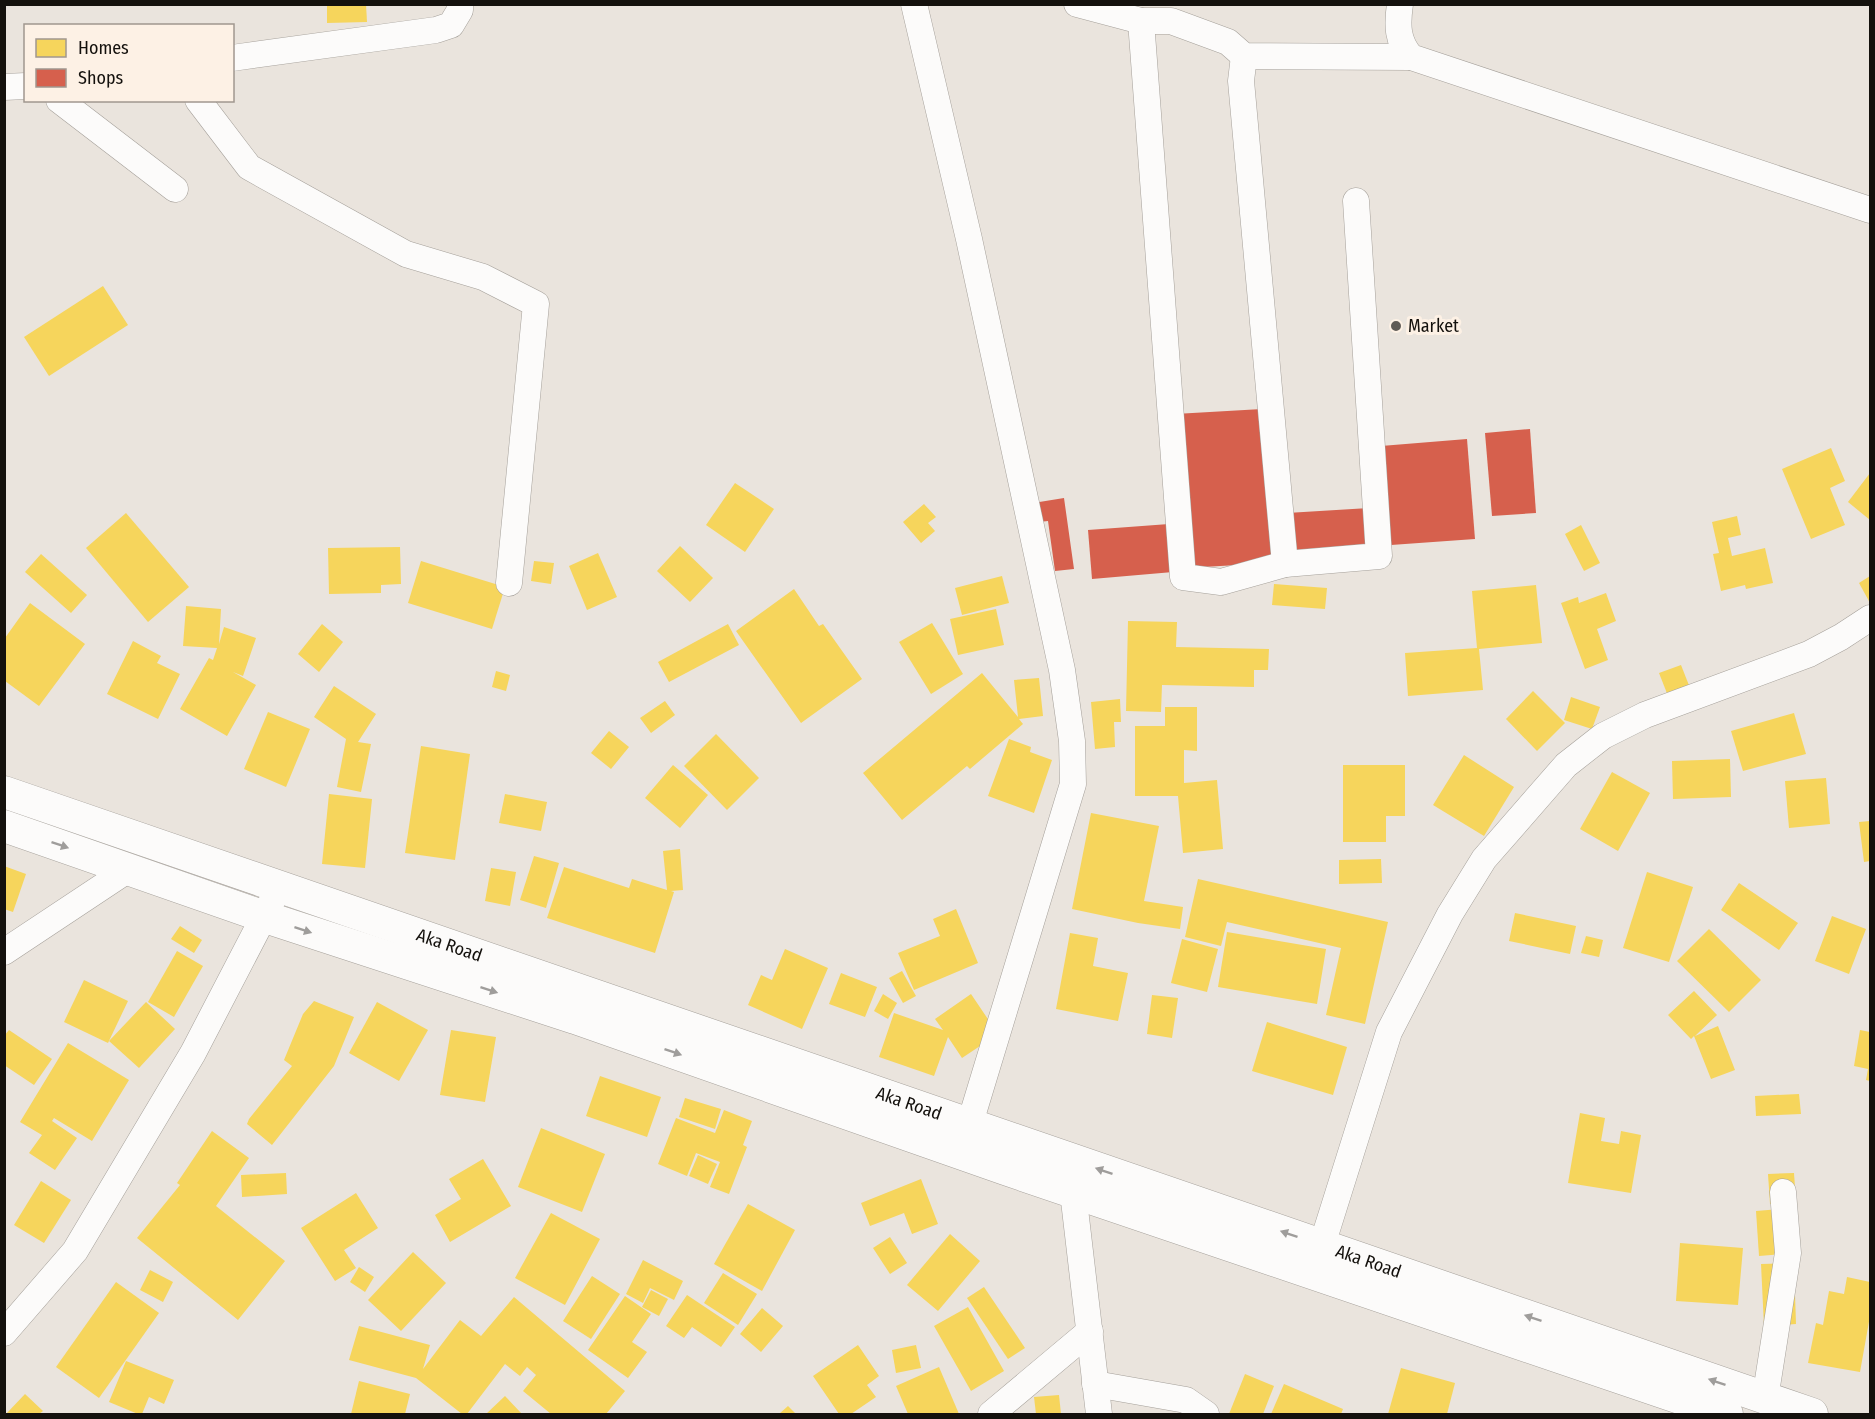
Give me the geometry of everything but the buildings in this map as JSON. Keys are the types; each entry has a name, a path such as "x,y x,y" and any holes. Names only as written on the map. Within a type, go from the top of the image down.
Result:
{"main road":[{"name":"Aka Road","path":"4,792 1812,1414"},
{"name":"Aka Road","path":"4,825 265,917 575,1018 1073,1192 1727,1414"}],"street":[{"path":"234,58 436,30 451,25 460,10 460,4"},
{"path":"914,4 969,239 1062,670 1072,741 1073,784 970,1124"},
{"path":"1077,4 1141,21 1171,21 1228,42 1244,56 1411,57 1870,210"},
{"path":"1400,4 1397,25 1402,47 1411,57"},
{"path":"1141,21 1183,577 1221,582 1285,564 1379,556 1356,201"},
{"path":"1244,56 1241,81 1285,564"},
{"path":"4,87 24,86"},
{"path":"62,102 175,189"},
{"path":"200,102 249,167 406,254 483,277 536,304 509,583"},
{"path":"1322,1245 1389,1032 1450,914 1484,859 1566,765 1602,736 1634,720 1809,654 1841,638 1870,618"},
{"path":"4,952 129,869"},
{"path":"4,1333 75,1251 193,1053 265,917 278,887"},
{"path":"1073,1192 1099,1414"},
{"path":"1765,1399 1788,1253 1783,1192"},
{"path":"991,1414 1090,1331"},
{"path":"1095,1384 1186,1400 1206,1414"}],"place":[{"name":"Market","path":"1396,326"}]}
